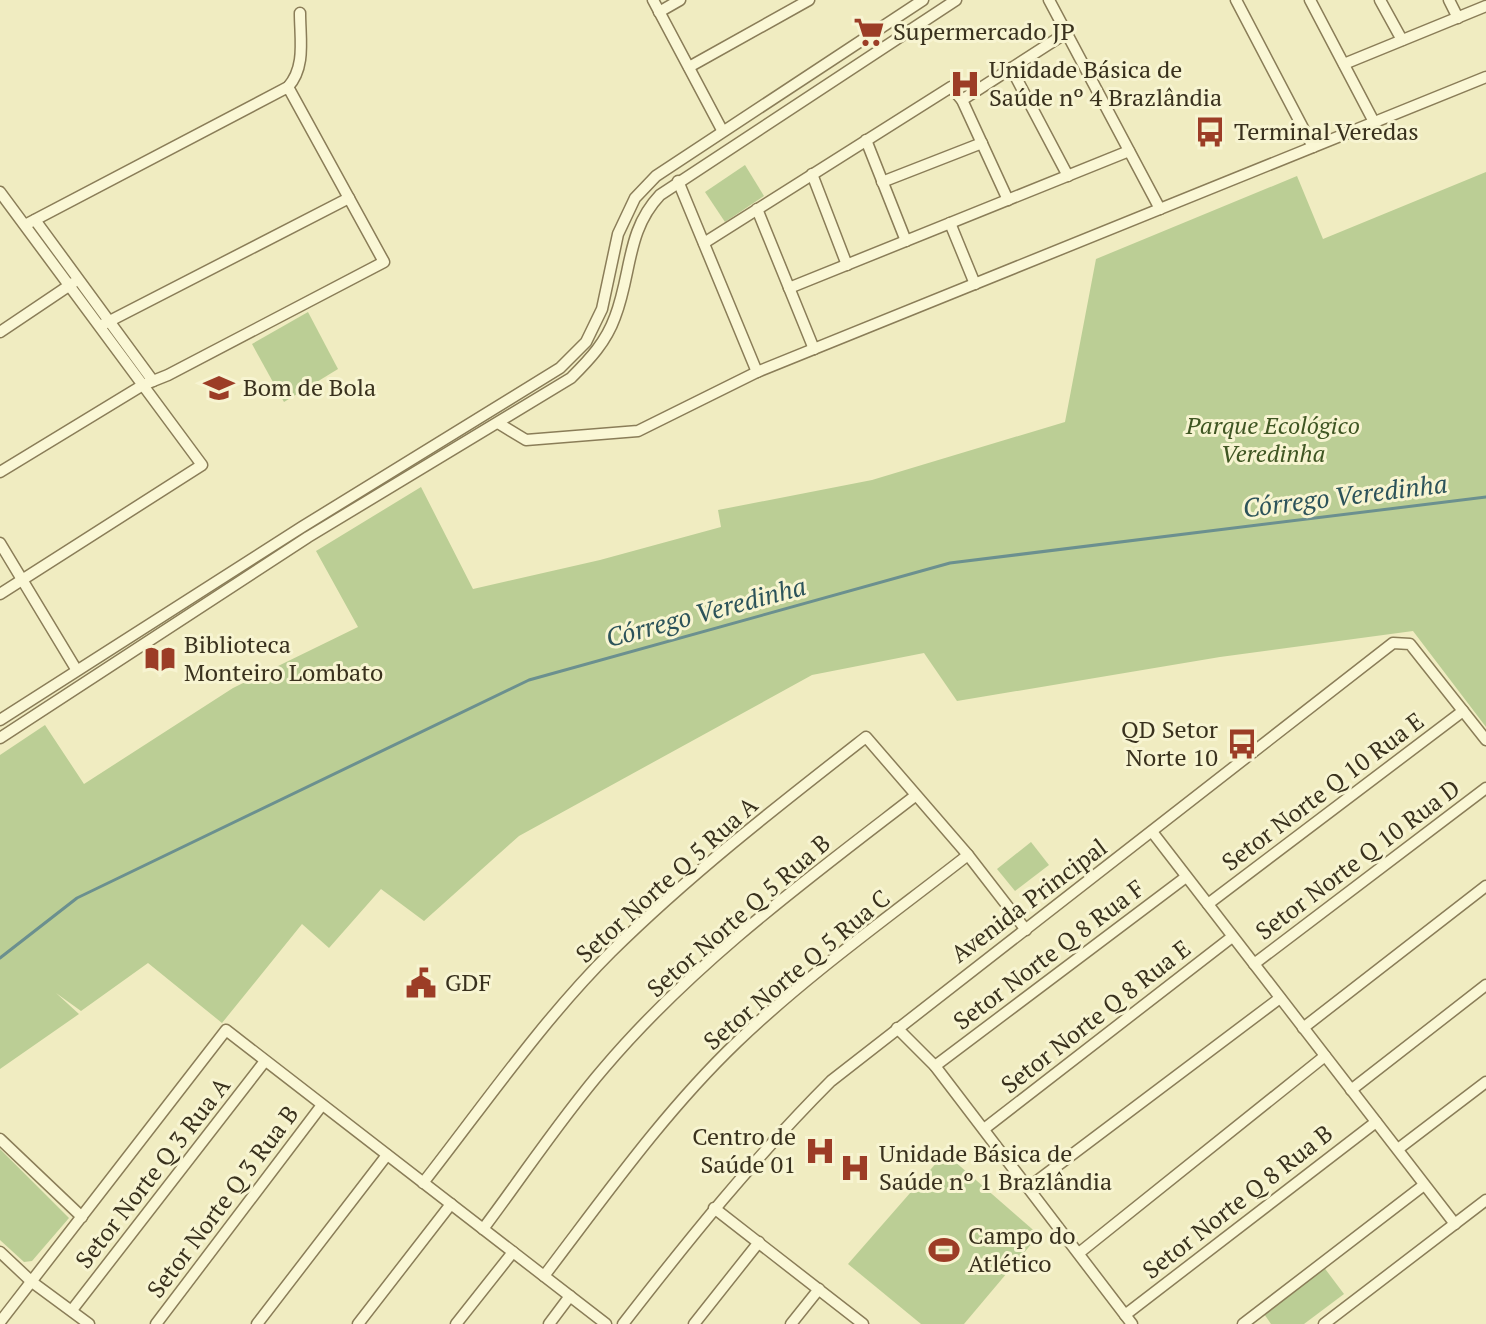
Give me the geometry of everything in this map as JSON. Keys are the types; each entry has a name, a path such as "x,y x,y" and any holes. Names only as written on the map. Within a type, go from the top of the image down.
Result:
{"street":[{"path":"653,0 722,130"},
{"path":"659,12 680,0"},
{"path":"0,720 76,669 560,368 586,342 602,309 618,234 635,198 670,166 722,130 923,0 932,15"},
{"path":"0,738 308,537 571,378 599,350 616,316 639,223 646,210 679,180 956,0"},
{"path":"1049,0 1160,209"},
{"path":"1236,0 1313,147"},
{"path":"1310,0 1374,122"},
{"path":"1380,0 1402,40"},
{"path":"1449,0 1458,18"},
{"path":"689,67 802,2"},
{"path":"1344,64 1486,6"},
{"path":"30,223 288,87 297,78 300,62 300,13"},
{"path":"962,100 1066,33"},
{"path":"822,65 821,73 832,81"},
{"path":"1011,68 1068,176"},
{"path":"498,423 526,440 638,431 757,372 1486,77"},
{"path":"800,79 811,88 809,96"},
{"path":"0,472 148,383 384,262 288,87"},
{"path":"704,243 951,87 962,100 1008,200"},
{"path":"866,140 906,241"},
{"path":"882,182 982,143"},
{"path":"789,288 1129,151"},
{"path":"686,155 685,166 695,170"},
{"path":"670,166 680,171 679,180 757,372"},
{"path":"812,174 847,265"},
{"path":"0,192 30,223 74,282 148,383 202,465 0,594"},
{"path":"105,324 349,198"},
{"path":"757,209 814,349"},
{"path":"627,216 639,223"},
{"path":"950,223 975,284"},
{"path":"0,332 74,282"},
{"path":"302,527 308,537"},
{"path":"0,543 76,669"},
{"name":"Avenida Principal","path":"623,1324 714,1208 775,1138 831,1081 1396,642 1410,644 1486,740"},
{"name":"Setor Norte Q 10 Rua E","path":"1208,904 1463,711"},
{"name":"Setor Norte Q 5 Rua A","path":"423,1183 534,1040 611,953 760,821 866,737 915,796"},
{"name":"Setor Norte Q 10 Rua D","path":"1254,964 1486,788"},
{"path":"915,796 968,855 1026,930"},
{"name":"Setor Norte Q 5 Rua B","path":"483,1229 603,1068 691,978 789,893 915,796"},
{"path":"1153,833 1455,1224"},
{"name":"Setor Norte Q 5 Rua C","path":"544,1276 663,1122 736,1042 817,972 968,855"},
{"name":"Setor Norte Q 8 Rua F","path":"935,1066 1186,877"},
{"path":"1303,1028 1486,886"},
{"name":"Setor Norte Q 8 Rua E","path":"984,1129 1232,937"},
{"path":"1351,1090 1486,985"},
{"path":"1029,1187 1280,998"},
{"path":"897,1028 935,1066 1128,1319"},
{"path":"0,1322 226,1030 606,1324"},
{"path":"1079,1253 1325,1056"},
{"name":"Setor Norte Q 3 Rua A","path":"72,1310 265,1061"},
{"path":"1398,1149 1486,1082"},
{"name":"Setor Norte Q 3 Rua B","path":"156,1324 322,1105"},
{"name":"Setor Norte Q 8 Rua B","path":"1128,1319 1376,1122"},
{"path":"0,1139 82,1217"},
{"path":"257,1324 387,1155"},
{"path":"1243,1324 1424,1185"},
{"path":"1324,1324 1486,1200"},
{"path":"358,1324 451,1204"},
{"path":"714,1208 863,1324"},
{"path":"694,1324 759,1242"},
{"path":"0,1252 32,1282 89,1324"},
{"path":"456,1324 513,1252"},
{"path":"791,1324 819,1289"},
{"path":"549,1324 570,1296"}],"green space":[{"path":"745,165 764,196 725,222 705,192"},
{"name":"Parque Ecológico Veredinha","path":"1486,172 1486,727 1413,631 1220,657 957,701 924,653 812,675 519,836 424,921 381,889 329,948 302,924 222,1023 148,963 81,1011 56,993 79,1014 0,1069 0,755 45,725 84,784 233,688 358,627 316,551 421,487 473,589 600,560 721,527 718,510 872,480 1065,422 1096,259 1297,176 1323,239"},
{"path":"308,312 338,369 284,402 252,344"},
{"path":"1031,842 1049,865 1015,891 997,869"},
{"path":"0,1149 69,1218 32,1261 24,1262 0,1240"},
{"name":"Campo do Atlético","path":"945,1153 1039,1235 964,1324 921,1324 848,1264"},
{"path":"1323,1266 1344,1294 1304,1324 1271,1324 1262,1311"}],"waterway":[{"name":"Córrego Veredinha","path":"0,958 77,898 529,680 950,563 1486,497"}],"place":[{"name":"Supermercado JP","path":"869,32"},
{"name":"Unidade Básica de Saúde nº 4 Brazlândia","path":"965,84"},
{"name":"Terminal Veredas","path":"1210,132"},
{"name":"Bom de Bola","path":"219,388"},
{"name":"Biblioteca Monteiro Lombato","path":"160,659"},
{"name":"QD Setor Norte 10","path":"1242,744"},
{"name":"GDF","path":"421,983"},
{"name":"Centro de Saúde 01","path":"820,1151"},
{"name":"Unidade Básica de Saúde nº 1 Brazlândia","path":"855,1168"},
{"name":"Campo do Atlético","path":"944,1250"}]}
